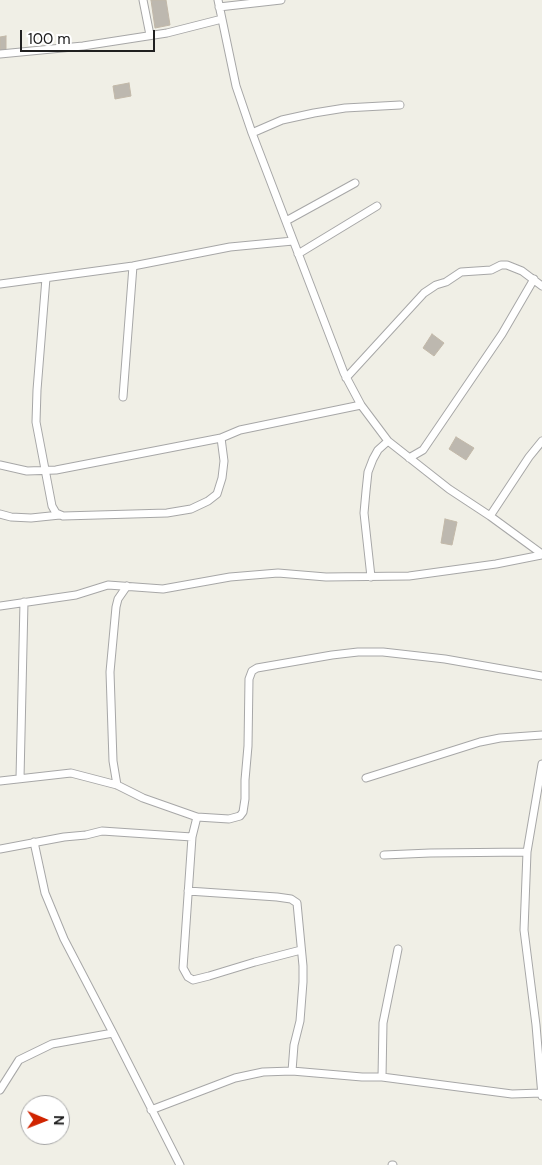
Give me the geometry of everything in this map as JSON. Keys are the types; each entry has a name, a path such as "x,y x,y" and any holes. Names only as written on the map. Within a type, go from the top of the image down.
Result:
{"street":[{"path":"143,0 150,35"},
{"path":"281,0 219,3 236,86 252,133 346,378 361,405 388,441 449,489 542,554"},
{"path":"0,54 83,46 167,33 222,19"},
{"path":"252,133 282,120 314,113 345,108 400,105"},
{"path":"286,221 355,183"},
{"path":"298,254 377,206"},
{"path":"0,284 133,266 230,247 293,241"},
{"path":"346,378 424,293 461,272 491,270 508,265 522,271 542,286"},
{"path":"124,397 133,266"},
{"path":"46,278 36,422 52,506 56,513 60,515"},
{"path":"409,458 423,450 502,334 534,279"},
{"path":"0,465 27,471 74,466 221,438 240,430 361,405"},
{"path":"0,514 11,517 31,518 60,515 167,513 191,509 208,501 217,494 222,478 224,461 221,438"},
{"path":"371,577 364,513 368,472 378,450 388,441"},
{"path":"490,516 529,457 542,441"},
{"path":"422,468 423,450"},
{"path":"0,606 76,595 100,586 163,589 230,577 278,573 326,576 409,576 496,564 542,554"},
{"path":"117,785 112,761 110,672 116,607 118,599 127,586"},
{"path":"20,778 24,602"},
{"path":"0,780 71,773 117,785 143,798 197,817 229,819 240,816 243,812 248,746 249,679 252,671 257,668 332,655 383,652 445,659 542,676"},
{"path":"366,778 480,742 500,738 542,735"},
{"path":"151,1110 234,1078 263,1072 292,1071 362,1078 382,1077 512,1094 542,1095 539,1023 524,930 526,852 540,785 542,764"},
{"path":"197,817 192,837 184,974 193,980 301,950"},
{"path":"0,849 64,837 86,835 102,830 192,837"},
{"path":"34,842 45,893 64,939 180,1165"},
{"path":"384,855 526,852"},
{"path":"188,891 277,896 295,900 298,908 303,966 300,1021 294,1045 292,1071"},
{"path":"382,1077 383,1023 398,949"},
{"path":"0,1090 19,1060 52,1044 113,1032"}],"building":[{"path":"151,0 166,0 170,25 155,28"},
{"path":"6,36 6,50 0,50 0,37"},
{"path":"129,83 131,96 115,99 113,86"},
{"path":"432,334 444,343 434,356 423,348"},
{"path":"456,437 474,448 466,460 449,449"},
{"path":"445,519 457,522 452,545 441,543"}]}
